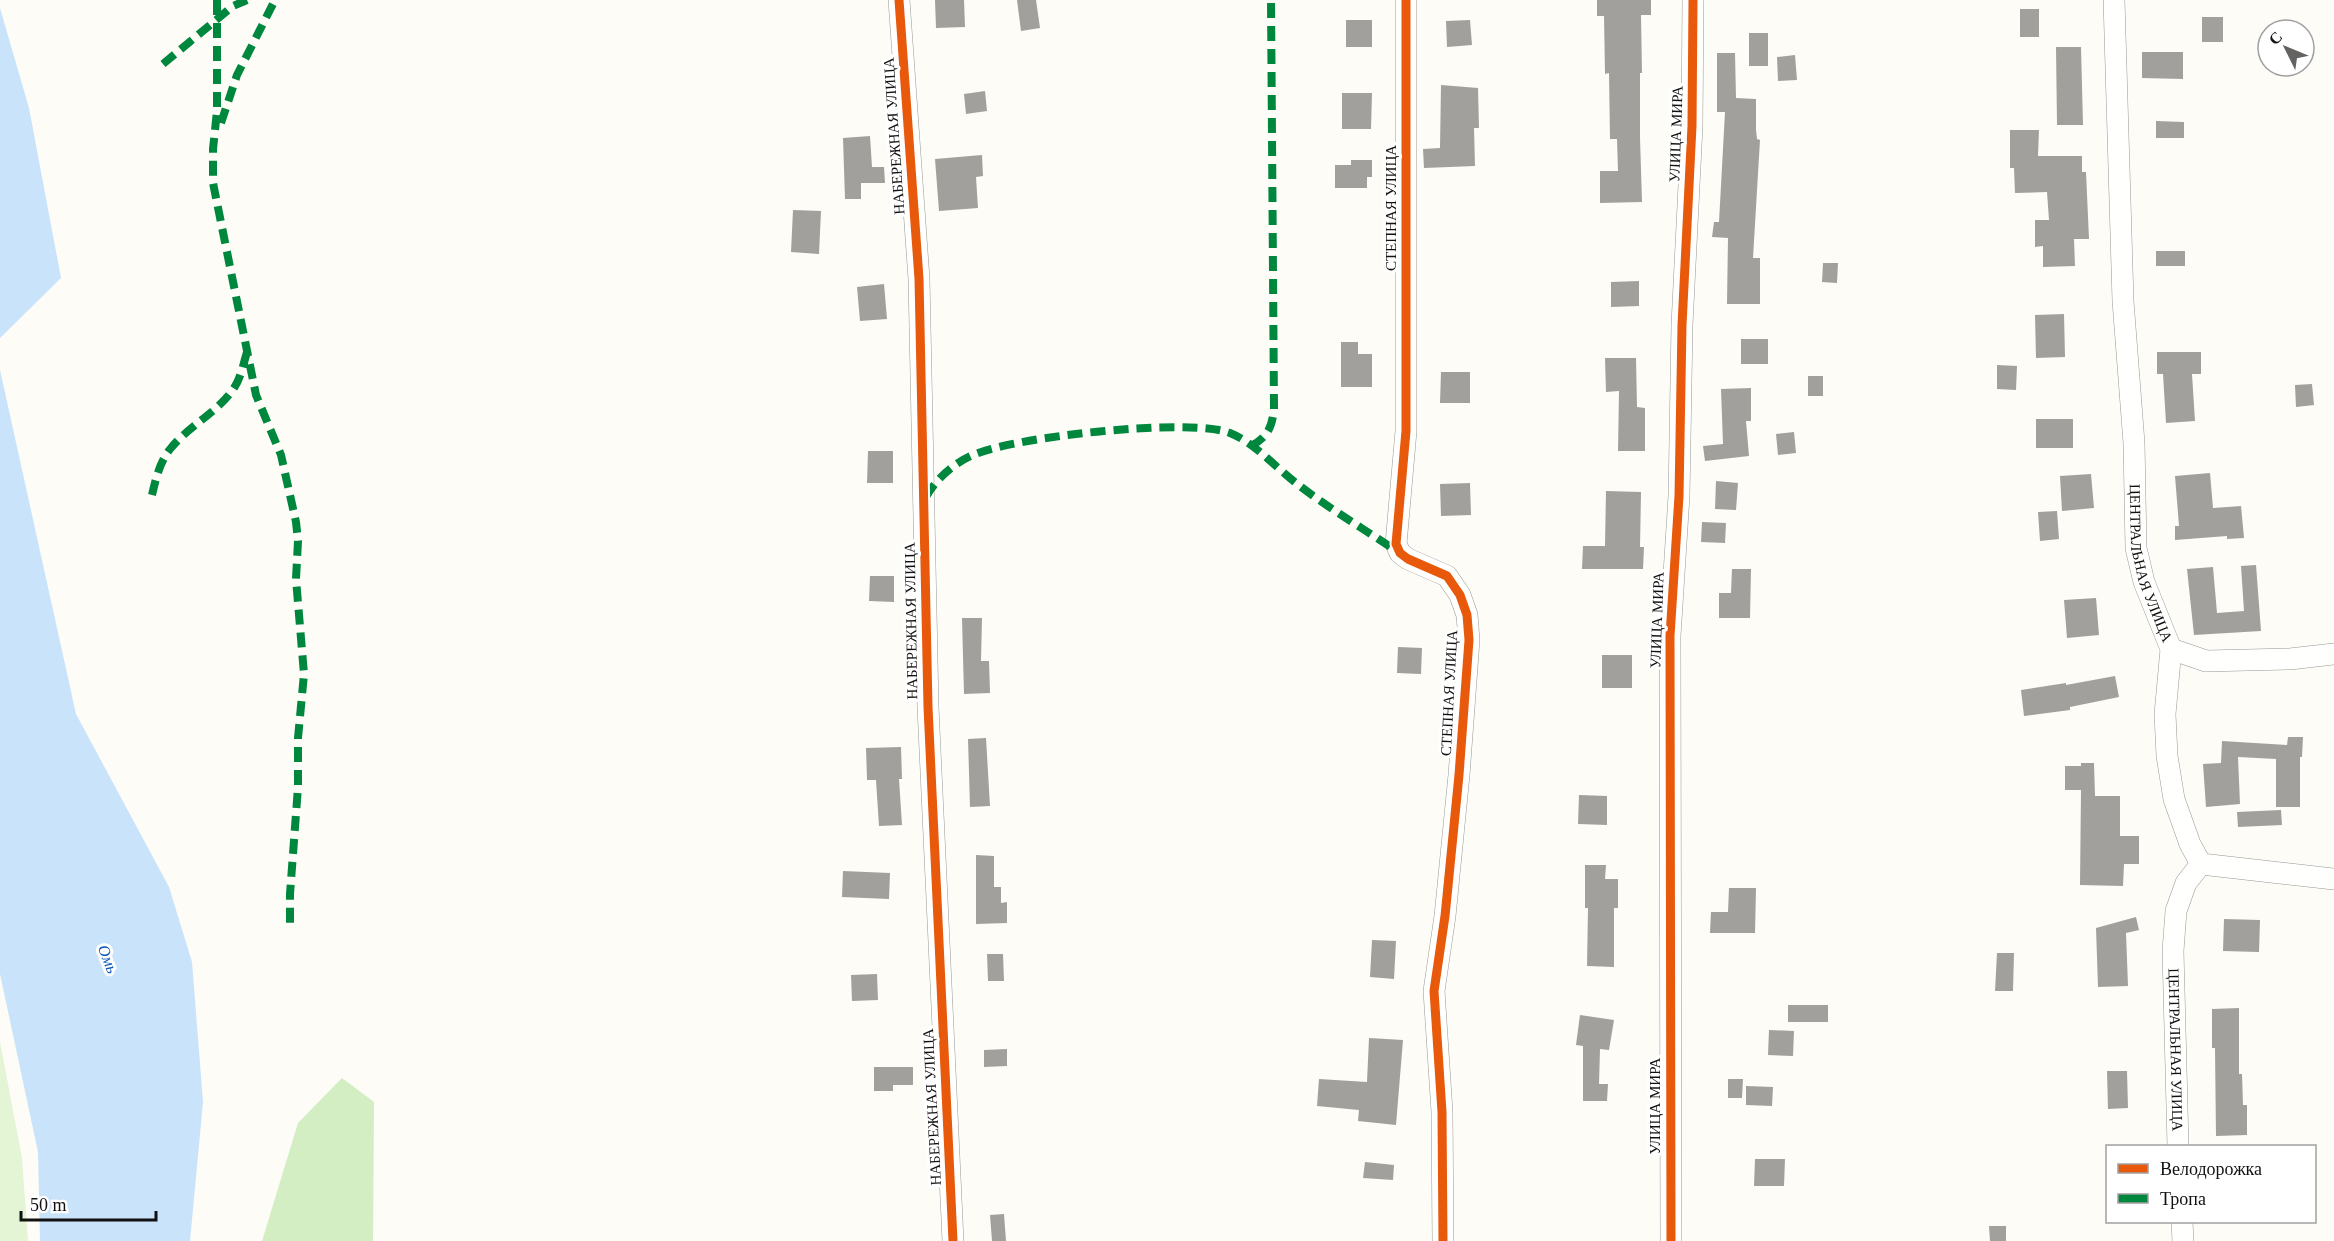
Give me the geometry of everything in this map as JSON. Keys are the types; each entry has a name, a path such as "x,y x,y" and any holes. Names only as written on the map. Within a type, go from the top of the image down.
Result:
{"street":[{"name":"НАБЕРЕЖНАЯ УЛИЦА","path":"899,0 919,279 928,707 953,1241"},
{"name":"СТЕПНАЯ УЛИЦА","path":"1406,0 1406,431 1396,544 1400,553 1408,559 1447,576 1460,595 1467,615 1468,640 1459,775 1445,916 1434,991 1442,1112 1443,1241"},
{"name":"УЛИЦА МИРА","path":"1671,1241 1670,636 1679,496 1682,325 1692,126 1693,0"},
{"name":"ЦЕНТРАЛЬНАЯ УЛИЦА","path":"2114,0 2123,302 2134,443 2136,548 2144,582 2171,649 2165,714 2167,756 2174,799 2190,844 2201,864 2186,883 2176,911 2175,921 2173,1022 2178,1145"},
{"path":"2171,649 2206,661 2290,659 2334,654"},
{"path":"2201,864 2334,879"},
{"path":"2182,1223 2183,1241"}],"green space":[{"path":"0,1042 22,1158 28,1241 0,1241"},
{"path":"342,1078 374,1102 373,1241 262,1241 298,1123"}],"water":[{"path":"0,8 29,108 61,278 0,338"},
{"name":"Омь","path":"0,370 76,714 169,887 192,962 203,1102 190,1241 40,1241 38,1152 0,974"}],"building":[{"path":"935,0 964,0 965,27 936,28"},
{"path":"1017,0 1036,0 1040,28 1021,31"},
{"path":"1597,0 1651,0 1651,15 1641,15 1642,202 1600,203 1600,171 1618,171 1617,139 1610,139 1609,73 1605,74 1604,16 1597,16"},
{"path":"2020,9 2039,9 2039,37 2020,37"},
{"path":"2202,17 2223,17 2223,42 2202,42"},
{"path":"1346,20 1372,20 1372,47 1346,47"},
{"path":"1470,20 1472,45 1447,47 1446,21"},
{"path":"1749,33 1768,33 1768,66 1749,66"},
{"path":"2056,47 2081,47 2083,125 2057,125"},
{"path":"2142,52 2183,52 2183,79 2142,78"},
{"path":"1717,53 1735,53 1736,98 1756,99 1756,130 1757,139 1760,140 1753,258 1760,258 1760,304 1727,304 1728,238 1712,237 1714,222 1719,222 1725,112 1717,112"},
{"path":"1795,55 1797,80 1778,81 1777,57"},
{"path":"1441,85 1478,88 1479,128 1474,128 1475,166 1424,168 1423,149 1440,148"},
{"path":"985,91 987,111 966,114 964,94"},
{"path":"1342,93 1372,93 1371,129 1342,129"},
{"path":"2156,121 2184,122 2184,138 2156,138"},
{"path":"2010,130 2039,130 2038,156 2082,156 2082,172 2086,172 2089,239 2074,239 2075,266 2043,267 2043,246 2035,247 2035,220 2049,220 2047,192 2015,193 2014,168 2010,168"},
{"path":"870,136 872,167 884,167 885,183 861,183 861,199 845,199 843,138"},
{"path":"982,155 983,176 976,177 978,208 939,211 935,159"},
{"path":"1351,160 1372,160 1372,177 1367,177 1367,188 1335,188 1335,165 1351,165"},
{"path":"793,210 821,211 819,254 791,252"},
{"path":"2156,251 2185,251 2185,266 2156,266"},
{"path":"1823,263 1838,263 1837,283 1822,282"},
{"path":"1639,281 1639,306 1611,307 1611,282"},
{"path":"884,284 887,319 860,321 857,287"},
{"path":"2064,314 2065,357 2036,358 2035,315"},
{"path":"1741,339 1768,339 1768,364 1741,364"},
{"path":"1341,342 1358,342 1358,354 1372,354 1372,387 1341,387"},
{"path":"2157,352 2201,352 2201,374 2192,374 2195,421 2166,423 2163,374 2157,374"},
{"path":"1605,358 1636,358 1637,407 1645,408 1645,451 1618,451 1619,391 1606,392"},
{"path":"1997,365 2017,366 2016,390 1997,389"},
{"path":"1441,372 1470,372 1470,403 1440,403"},
{"path":"1808,376 1823,376 1823,396 1808,396"},
{"path":"2312,384 2314,405 2296,407 2295,385"},
{"path":"1751,388 1751,421 1746,421 1749,456 1705,461 1703,446 1723,444 1721,389"},
{"path":"2036,419 2073,419 2073,448 2036,448"},
{"path":"1794,432 1796,453 1778,455 1776,434"},
{"path":"868,451 893,451 893,483 867,483"},
{"path":"2210,473 2213,508 2241,506 2244,538 2227,539 2227,536 2175,540 2175,526 2179,526 2175,476"},
{"path":"2091,474 2094,508 2062,511 2060,476"},
{"path":"1716,481 1738,483 1736,510 1715,509"},
{"path":"1470,483 1471,515 1441,516 1440,484"},
{"path":"1606,491 1641,492 1640,547 1644,547 1643,569 1582,569 1583,546 1605,546"},
{"path":"2057,511 2059,539 2040,541 2038,512"},
{"path":"1702,522 1726,523 1725,543 1701,542"},
{"path":"2256,565 2261,631 2194,635 2187,569 2213,567 2217,613 2244,611 2241,566"},
{"path":"1732,569 1751,569 1750,618 1719,618 1719,593 1731,593"},
{"path":"870,576 894,576 894,602 869,601"},
{"path":"2096,598 2099,635 2067,638 2064,600"},
{"path":"962,618 982,618 981,661 989,661 990,693 964,694"},
{"path":"1398,647 1422,648 1421,674 1397,673"},
{"path":"1602,655 1632,655 1632,688 1602,688"},
{"path":"2115,676 2119,697 2070,707 2070,710 2024,716 2021,690"},
{"path":"2288,737 2303,737 2302,757 2300,757 2300,807 2276,807 2276,759 2238,757 2240,804 2206,807 2203,764 2221,763 2222,741 2287,745"},
{"path":"986,738 990,806 970,807 968,739"},
{"path":"901,747 902,779 899,779 902,825 879,826 876,780 867,780 866,748"},
{"path":"2081,763 2094,763 2095,796 2120,796 2120,836 2139,836 2139,864 2124,864 2123,886 2080,885 2081,790 2065,790 2065,766 2081,766"},
{"path":"1579,795 1607,796 1607,825 1578,824"},
{"path":"2281,810 2282,825 2238,827 2237,812"},
{"path":"976,855 994,856 994,887 1001,887 1001,903 1007,902 1007,923 976,924"},
{"path":"1585,865 1606,865 1605,879 1618,879 1618,908 1614,908 1614,967 1587,966 1588,908 1585,908"},
{"path":"843,871 890,873 889,899 842,897"},
{"path":"1729,888 1756,888 1755,933 1710,933 1711,912 1728,912"},
{"path":"2136,917 2139,930 2126,933 2128,986 2098,987 2096,928"},
{"path":"2224,919 2260,920 2259,952 2223,951"},
{"path":"1372,940 1396,941 1394,979 1370,977"},
{"path":"1997,953 2014,953 2013,991 1995,991"},
{"path":"987,954 1003,954 1004,981 988,981"},
{"path":"877,974 878,1000 852,1001 851,975"},
{"path":"1788,1005 1828,1005 1828,1022 1788,1022"},
{"path":"2239,1008 2239,1074 2242,1074 2243,1105 2247,1105 2247,1135 2216,1136 2212,1009"},
{"path":"1580,1015 1614,1020 1609,1050 1600,1049 1599,1084 1608,1084 1607,1101 1583,1101 1583,1046 1576,1045"},
{"path":"1769,1030 1794,1031 1793,1056 1768,1055"},
{"path":"1369,1038 1403,1040 1396,1125 1358,1121 1359,1110 1317,1106 1319,1079 1367,1082"},
{"path":"1007,1049 1007,1066 984,1067 984,1050"},
{"path":"874,1067 913,1067 913,1085 893,1085 893,1091 874,1091"},
{"path":"2107,1071 2127,1071 2128,1108 2108,1109"},
{"path":"1728,1079 1743,1079 1742,1098 1728,1098"},
{"path":"1746,1086 1773,1087 1772,1106 1746,1105"},
{"path":"1755,1159 1785,1159 1784,1186 1754,1186"},
{"path":"1365,1162 1394,1165 1393,1180 1363,1178"},
{"path":"1004,1214 1006,1241 992,1241 990,1215"},
{"path":"1989,1226 2006,1226 2006,1241 1990,1241"}],"marked path":[{"path":"217,0 217,111 213,149 213,183 256,395 281,455 298,541 296,579 304,674 298,738 298,787 290,894 290,930"},
{"path":"163,64 233,6 247,0"},
{"path":"221,123 237,75 275,0"},
{"path":"1251,446 1268,431 1274,409 1271,0"},
{"path":"152,495 159,470 167,453 178,440 226,399 240,377 247,352"},
{"path":"926,497 940,478 952,467 966,458 994,448 1102,431 1179,427 1209,429 1239,437 1308,492 1398,552"}],"cycle path":[{"path":"899,0 919,279 928,707 953,1241"},
{"path":"1406,0 1406,431 1396,544 1400,553 1408,559 1447,576 1460,595 1467,615 1469,640 1445,916 1434,991 1442,1112 1443,1241"},
{"path":"1671,1241 1670,636 1679,496 1682,325 1692,126 1693,0"}]}
